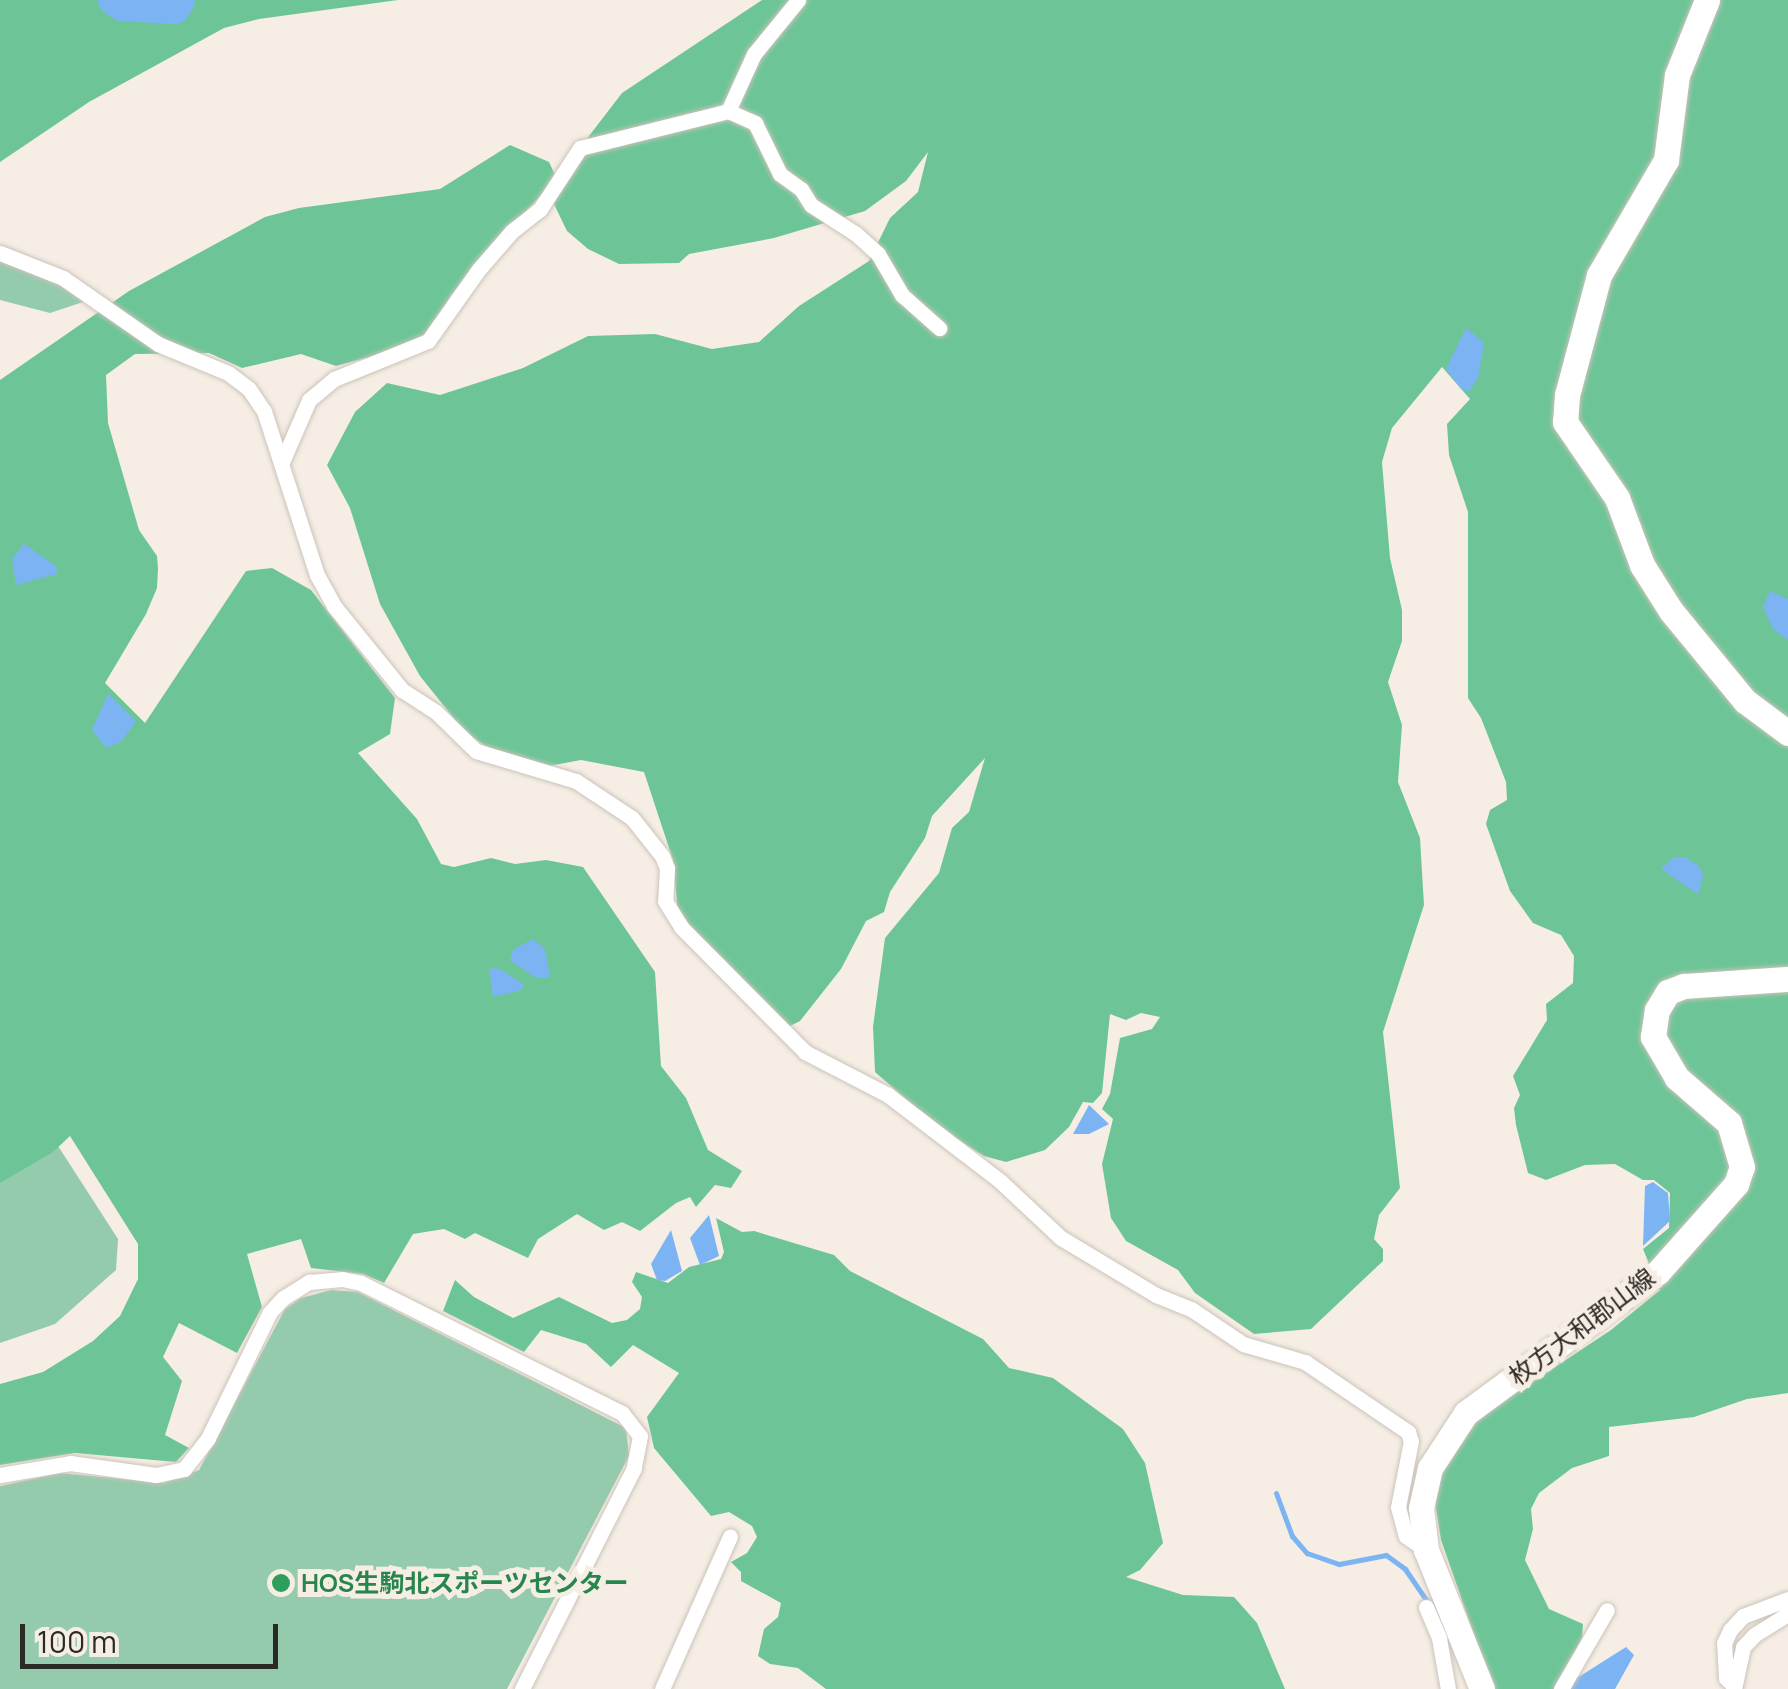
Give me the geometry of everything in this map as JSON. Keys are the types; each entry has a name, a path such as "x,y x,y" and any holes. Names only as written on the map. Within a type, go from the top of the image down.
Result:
{"main road":[{"path":"1707,0 1677,76 1666,160 1600,275 1567,395 1565,422 1617,498 1642,565 1671,611 1746,701 1788,733"},
{"name":"枚方大和郡山線","path":"1482,1689 1426,1550 1421,1508 1430,1468 1466,1413 1632,1294 1699,1229 1736,1184 1742,1167 1729,1123 1678,1078 1652,1037 1657,1010 1668,992 1684,986 1788,979"}],"street":[{"path":"728,111 754,54 798,0"},
{"path":"282,462 293,445 308,400 334,379 428,341 479,269 512,231 540,209 580,148 728,111 755,123 780,174 800,189 811,205 856,234 878,254 902,295 939,328"},
{"path":"0,253 63,278 158,344 228,373 249,388 264,411 316,575 334,606 402,690 436,712 476,751 576,781 632,818 662,856 666,868 665,900 680,927 806,1052 888,1094 1000,1181 1061,1238 1156,1295 1191,1309 1243,1344 1305,1362 1396,1422 1411,1441 1398,1507 1406,1536 1426,1550"},
{"path":"0,1476 70,1463 156,1475 184,1469 208,1438 270,1312 283,1298 309,1282 342,1279 361,1284 622,1413 640,1436 634,1468 522,1689"},
{"path":"662,1689 730,1536"},
{"path":"1730,1686 1724,1643 1730,1630 1743,1616 1788,1599"},
{"path":"1426,1607 1439,1638 1448,1689"},
{"path":"1562,1689 1607,1610"},
{"path":"1730,1686 1743,1647 1754,1635 1788,1614"}],"green space":[{"path":"0,0 398,0 259,19 224,28 89,102 0,162"},
{"path":"762,0 1788,0 1788,1393 1747,1399 1694,1417 1609,1427 1609,1456 1572,1468 1539,1493 1531,1509 1533,1529 1525,1560 1549,1609 1583,1624 1582,1638 1555,1689 1493,1689 1441,1540 1434,1496 1445,1461 1478,1418 1611,1330 1660,1290 1643,1249 1669,1228 1670,1193 1654,1180 1643,1180 1615,1164 1585,1165 1546,1180 1528,1173 1516,1125 1514,1108 1520,1095 1513,1076 1547,1020 1546,1004 1573,983 1574,956 1561,935 1533,923 1510,891 1486,824 1490,810 1507,800 1506,782 1481,718 1468,698 1468,512 1449,455 1447,424 1470,399 1442,367 1392,428 1382,462 1390,558 1402,610 1402,641 1388,682 1402,725 1398,782 1420,838 1424,905 1383,1032 1400,1188 1379,1215 1374,1239 1383,1249 1383,1261 1311,1329 1254,1334 1195,1293 1178,1270 1126,1241 1111,1218 1102,1164 1113,1119 1102,1109 1110,1094 1120,1038 1152,1029 1160,1017 1141,1013 1126,1020 1110,1014 1102,1093 1093,1103 1083,1102 1069,1127 1045,1150 1006,1162 984,1156 938,1127 875,1072 873,1027 885,938 939,873 952,828 969,812 985,758 932,816 925,838 890,892 884,912 866,921 841,969 800,1021 788,1027 678,914 673,860 644,772 581,760 549,766 509,759 481,743 464,731 420,676 380,604 350,508 327,465 355,412 387,383 440,395 523,368 588,336 655,334 712,349 759,342 799,306 869,261 890,218 918,192 928,152 906,181 865,211 774,238 689,254 679,263 619,264 588,249 567,231 553,202 589,136 622,93"},
{"path":"510,145 549,162 557,179 484,254 451,295 432,331 406,347 336,366 301,354 242,368 209,353 135,354 106,375 108,423 139,530 157,556 158,569 157,588 146,614 105,683 145,723 246,571 272,568 311,590 395,698 390,734 358,753 417,819 441,864 454,867 491,858 515,864 546,860 583,867 655,972 661,1066 686,1098 708,1150 742,1171 731,1188 715,1185 696,1207 690,1197 676,1203 640,1231 622,1222 604,1230 577,1214 538,1239 528,1258 475,1233 465,1239 444,1229 413,1234 384,1283 363,1274 311,1268 301,1239 247,1254 262,1307 237,1353 179,1323 163,1357 182,1381 165,1435 189,1448 176,1462 75,1453 0,1465 0,1384 43,1372 93,1341 120,1316 138,1279 138,1244 70,1136 53,1152 0,1183 0,380 129,291 265,217 299,208 440,189"},
{"path":"0,256 40,271 89,300 50,313 0,300"},
{"path":"0,1056 118,1239 116,1270 55,1324 0,1343"},
{"path":"716,1218 742,1232 754,1231 834,1255 850,1271 983,1339 1009,1368 1053,1378 1123,1429 1145,1463 1163,1543 1140,1570 1126,1577 1183,1595 1234,1597 1257,1623 1285,1689 826,1689 798,1668 770,1664 758,1656 764,1629 778,1617 781,1603 741,1581 741,1572 731,1562 747,1553 757,1537 752,1526 729,1512 711,1516 654,1448 647,1417 679,1373 633,1345 611,1367 586,1344 541,1330 524,1352 443,1311 455,1280 474,1297 513,1318 559,1297 612,1323 627,1320 640,1309 642,1297 632,1282 636,1272 668,1283 689,1267 721,1259 724,1252"},
{"name":"HOS生駒北スポーツセンター","path":"331,1290 358,1292 626,1428 629,1456 507,1689 0,1689 0,1486 60,1473 164,1483 199,1470 285,1309 301,1298"}],"water":[{"path":"1466,328 1484,343 1478,378 1469,391 1461,389 1446,369"},
{"path":"24,544 56,566 57,574 16,585 12,559"},
{"path":"1770,591 1788,599 1788,640 1773,629 1763,607"},
{"path":"108,694 136,721 121,742 106,748 92,730"},
{"path":"1685,857 1700,867 1703,877 1698,894 1661,869 1673,858"},
{"path":"533,939 545,949 550,978 536,978 510,960 513,950"},
{"path":"489,968 500,969 523,984 522,990 493,997"},
{"path":"1089,1105 1109,1124 1089,1134 1073,1134"},
{"path":"1653,1182 1668,1193 1670,1221 1643,1246 1645,1186"},
{"path":"709,1215 719,1256 700,1265 690,1238"},
{"path":"671,1230 682,1271 665,1281 657,1280 651,1264"},
{"path":"1626,1647 1634,1655 1615,1689 1571,1689 1577,1678"}],"waterway":[{"path":"113,0 122,6 175,9 180,0"},
{"path":"1276,1493 1292,1536 1307,1553 1339,1564 1386,1555 1405,1569 1429,1604"}],"place":[{"name":"HOS生駒北スポーツセンター","path":"281,1583"}]}
